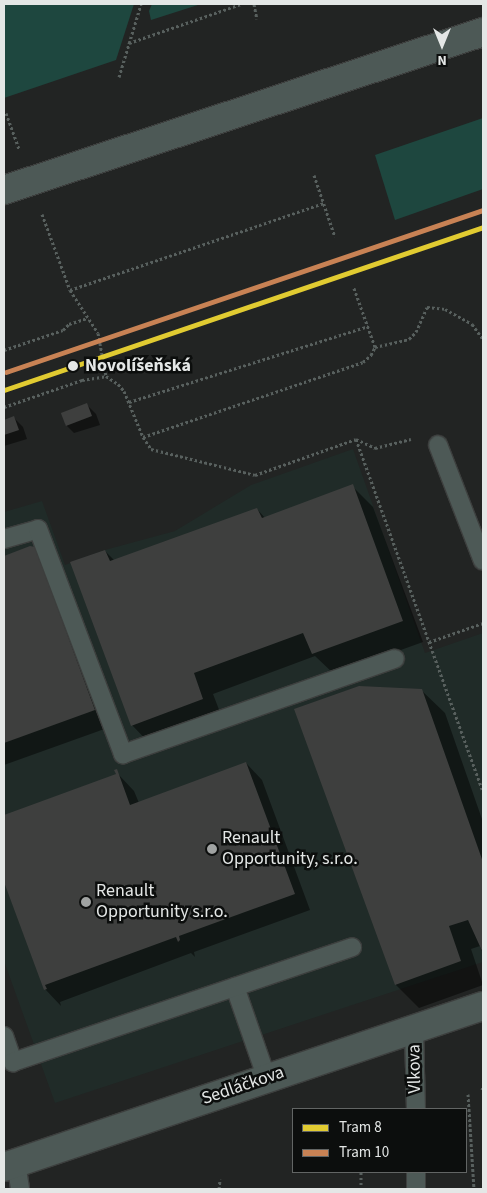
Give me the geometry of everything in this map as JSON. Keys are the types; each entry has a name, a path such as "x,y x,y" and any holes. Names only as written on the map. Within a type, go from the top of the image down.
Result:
{"street":[{"path":"4,190 483,32"},
{"name":"Sedláčkova","path":"13,1173 267,1079 483,1006"}],"lane":[{"path":"438,444 483,561"},
{"path":"4,539 38,529 123,754 395,659"},
{"path":"4,1036 12,1062 352,947"},
{"path":"235,987 267,1079"},
{"name":"Vlkova","path":"414,1029 416,1108"},
{"path":"416,1173 416,1189"}],"path":[{"path":"119,78 141,4"},
{"path":"129,44 241,4"},
{"path":"254,4 257,19"},
{"path":"314,175 335,237"},
{"path":"70,290 324,204"},
{"path":"55,252 70,290 98,334 106,376"},
{"path":"354,288 376,346"},
{"path":"143,437 363,362 371,355 376,346 409,339 416,332 427,307 445,309 472,324 483,339"},
{"path":"4,350 63,330 69,324 88,318"},
{"path":"129,402 368,326"},
{"path":"4,406 82,380 106,376 118,384 129,402 143,437 151,449 255,475 356,439 375,448 434,433 438,444"},
{"path":"356,439 483,792"},
{"path":"429,642 483,623"},
{"path":"468,1094 474,1189"},
{"path":"361,1173 361,1189"},
{"path":"220,1179 220,1189"}],"shaded area":[{"path":"353,449 425,653 483,633 483,962 55,1103 4,961 4,512 42,501 65,565 105,550 175,531 251,485"}],"green space":[{"path":"4,4 134,4 116,60 4,98"},
{"path":"152,4 201,4 151,20 149,11"},
{"path":"483,118 483,189 395,220 375,155"}],"building":[{"path":"87,403 92,416 66,426 61,413"},
{"path":"14,416 19,430 4,435 4,420"},
{"path":"353,484 403,621 312,654 303,633 194,673 203,699 131,726 70,562 105,550 110,561 257,508 262,518"},
{"path":"30,546 35,547 95,710 4,743 4,556"},
{"path":"359,686 422,689 483,862 483,953 468,920 449,926 461,961 395,985 294,709"},
{"path":"246,762 295,894 179,936 180,940 178,942 176,937 45,985 47,989 44,990 4,882 4,815 116,774 114,770 117,769 130,805"}],"tram line":[{"name":"10","path":"6,372 483,210"},
{"name":"8","path":"4,390 483,227"}],"place":[{"name":"Novolíšeňská","path":"73,366"},
{"name":"Renault Opportunity, s.r.o.","path":"212,849"},
{"name":"Renault Opportunity s.r.o.","path":"86,902"}]}
